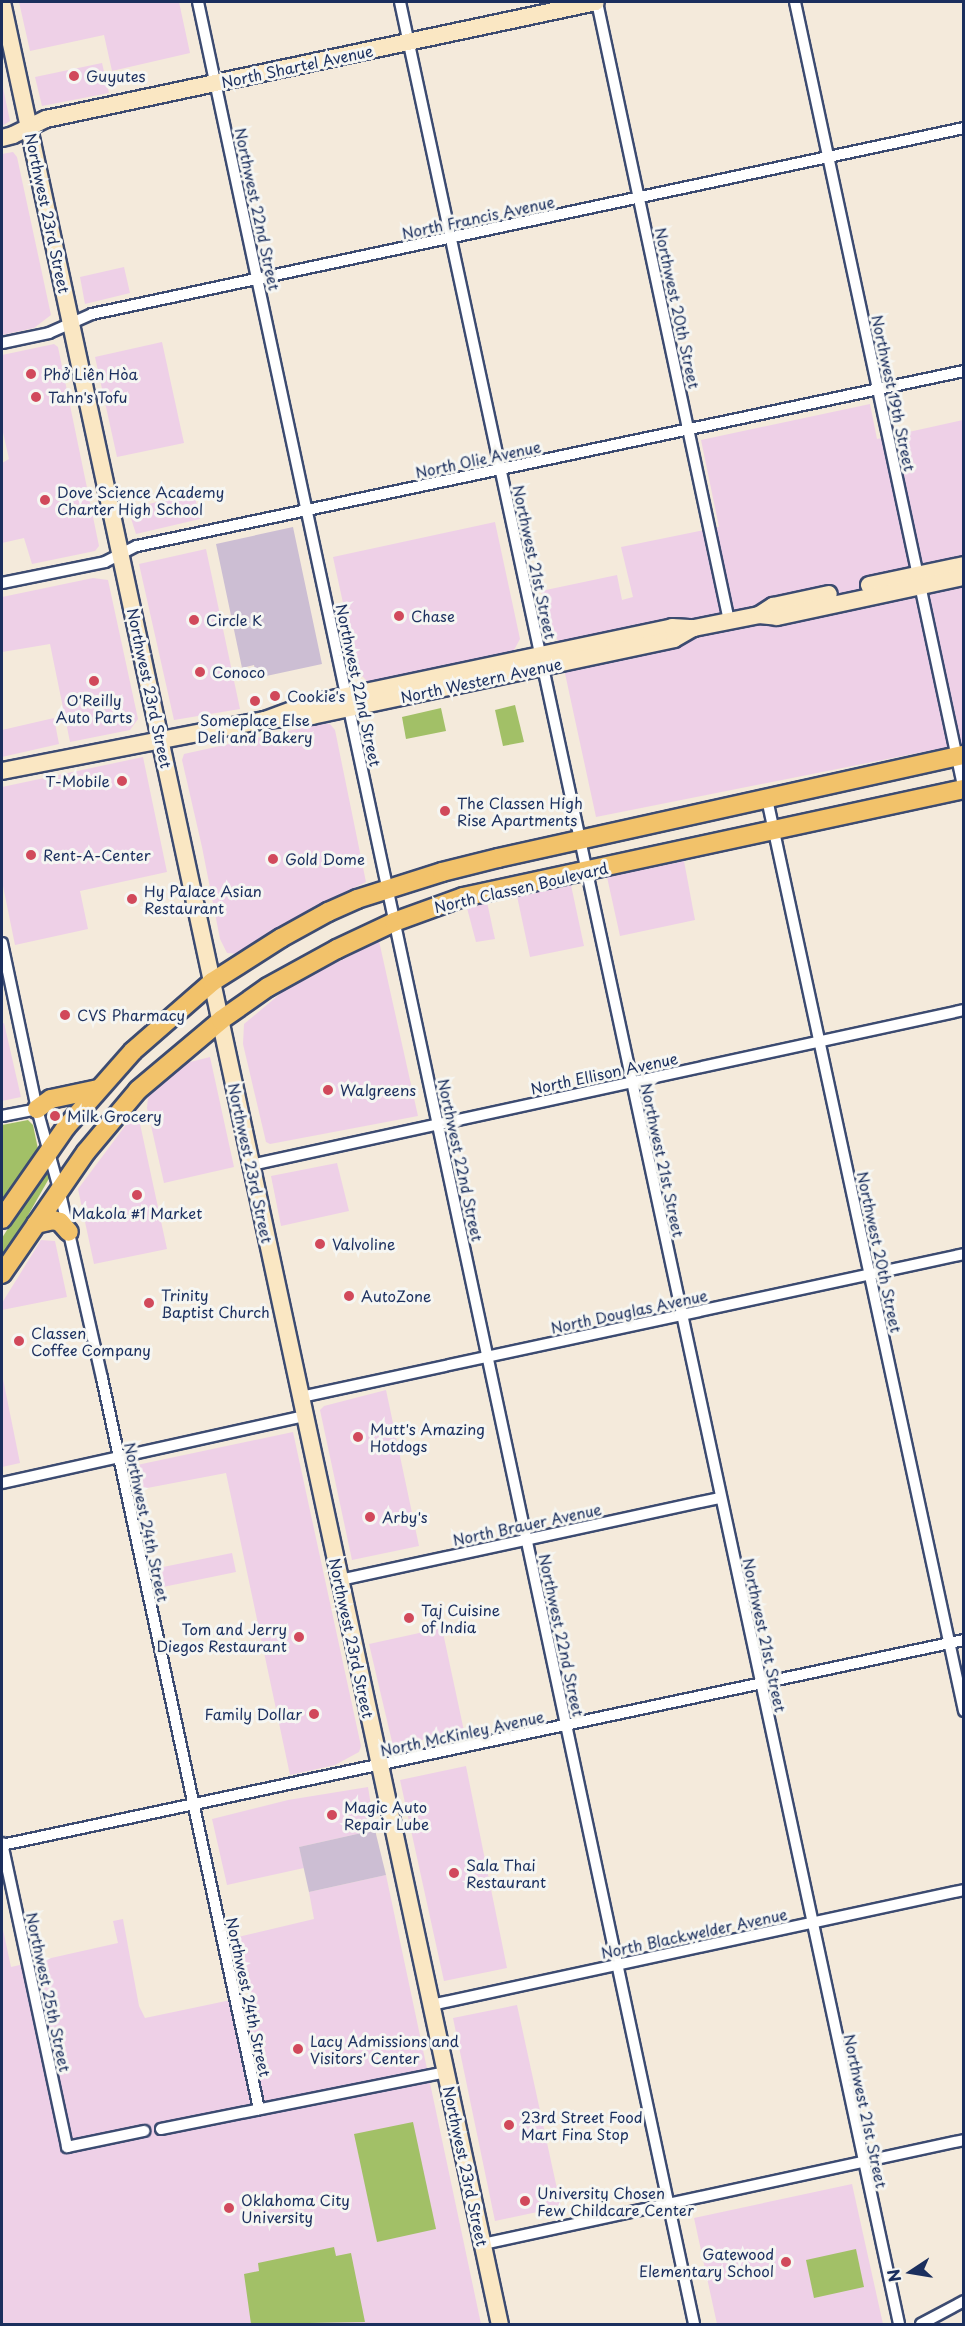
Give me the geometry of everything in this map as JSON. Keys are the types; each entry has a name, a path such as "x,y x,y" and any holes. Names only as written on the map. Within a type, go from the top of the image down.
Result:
{"main road":[{"name":"Northwest 23rd Street","path":"2,2 500,2325"},
{"name":"North Shartel Avenue","path":"2,138 46,119 596,2"},
{"name":"North Western Avenue","path":"918,580 963,565"},
{"name":"North Western Avenue","path":"2,771 265,720 312,716 348,702 541,661 672,627 694,628 759,615 773,606 918,580 963,577"},
{"name":"North Classen Boulevard","path":"2,1219 49,1150 98,1089 137,1048 212,982 281,938 328,912 464,866 960,756"},
{"name":"North Classen Boulevard","path":"2,1274 86,1152 138,1090 221,1020 307,965 394,922 461,898 963,790"},
{"path":"37,1109 51,1099 98,1089"},
{"path":"36,1224 53,1220 60,1222 69,1232"}],"street":[{"name":"Northwest 22nd Street","path":"198,2 694,2325"},
{"name":"Northwest 21st Street","path":"400,2 898,2325"},
{"name":"Northwest 20th Street","path":"596,2 729,621"},
{"name":"Northwest 19th Street","path":"795,2 918,580 960,756 963,790"},
{"name":"North Francis Avenue","path":"2,342 49,333 92,314 963,128"},
{"name":"North Olie Avenue","path":"2,584 105,562 137,546 963,370"},
{"name":"Northwest 20th Street","path":"767,799 963,1711"},
{"name":"Northwest 24th Street","path":"2,943 37,1109 60,1189 259,2109"},
{"name":"North Ellison Avenue","path":"251,1165 963,1010"},
{"path":"2,1116 37,1109"},
{"name":"North Douglas Avenue","path":"301,1397 963,1254"},
{"path":"2,1482 305,1416"},
{"name":"North Brauer Avenue","path":"340,1580 720,1498"},
{"name":"North McKinley Avenue","path":"2,1844 192,1806 963,1641"},
{"name":"Northwest 25th Street","path":"2,1844 67,2147 144,2131"},
{"name":"North Blackwelder Avenue","path":"431,2005 963,1890"},
{"path":"161,2129 446,2072"},
{"path":"483,2244 963,2140"},
{"path":"921,2325 963,2301"}],"shaded area":[{"path":"19,2 179,2 190,53 112,71 104,35 30,51"},
{"path":"102,63 109,93 42,106 35,77"},
{"path":"2,83 10,121 2,126"},
{"path":"13,152 17,157 51,315 34,328 2,335 2,154"},
{"path":"124,267 130,293 85,304 80,277"},
{"path":"162,342 184,443 117,457 95,357"},
{"path":"54,344 58,347 99,546 95,551 32,564 24,538 2,543 2,463 9,459 2,428 2,355"},
{"path":"870,404 877,439 963,420 963,744 596,817 558,641 547,617 541,591 617,575 622,600 633,597 621,547 719,527 701,440"},
{"path":"194,493 200,519 136,534 128,509"},
{"path":"495,522 520,639 513,652 368,682 358,672 333,557"},
{"path":"293,527 322,664 257,678 254,665 242,668 216,544"},
{"path":"206,549 240,709 174,720 139,564"},
{"path":"93,578 108,580 138,719 130,730 70,742 50,644 2,652 2,597"},
{"path":"54,718 59,744 2,757 2,730"},
{"path":"324,723 330,724 335,730 366,882 313,907 239,954 227,953 220,939 182,760 184,754"},
{"path":"143,757 167,872 80,891 88,929 15,945 2,881 2,787"},
{"path":"684,861 695,920 620,936 607,877"},
{"path":"571,885 584,946 530,957 517,896"},
{"path":"487,902 495,939 476,942 467,908"},
{"path":"379,941 418,1116 270,1144 266,1142 243,1044 244,1024 287,988"},
{"path":"4,1023 21,1097 2,1101 2,1024"},
{"path":"210,1057 234,1167 164,1183 147,1108 148,1097 186,1063"},
{"path":"137,1110 167,1249 94,1264 78,1189"},
{"path":"337,1163 349,1211 281,1226 271,1176"},
{"path":"41,1240 55,1241 67,1297 2,1310 2,1303"},
{"path":"2,1374 20,1463 2,1467"},
{"path":"386,1390 419,1546 352,1560 320,1410 324,1406"},
{"path":"293,1432 361,1746 359,1752 335,1765 290,1775 226,1473 142,1489 137,1465"},
{"path":"232,1553 236,1572 163,1587 158,1568"},
{"path":"442,1628 464,1731 393,1746 369,1644"},
{"path":"466,1766 507,1968 444,1981 400,1780"},
{"path":"368,1787 375,1830 299,1847 304,1868 227,1885 212,1819 288,1800"},
{"path":"375,1830 386,1875 309,1892 299,1847"},
{"name":"Oklahoma City University","path":"386,1875 481,2324 2,2324 2,1925 11,1967 118,1943 113,1921 123,1919 139,2006 145,2018 250,1996 238,1937 314,1919 309,1892"},
{"path":"517,2005 561,2207 495,2221 453,2018"},
{"name":"Gatewood Elementary School","path":"852,2184 883,2324 717,2324 694,2218"}],"green space":[{"path":"515,705 524,742 503,746 495,710"},
{"path":"441,708 446,731 406,739 402,717"},
{"path":"28,1120 33,1125 38,1149 2,1207 2,1125"},
{"path":"51,1175 2,1261 2,1238 40,1177"},
{"path":"413,2122 436,2229 377,2242 354,2134"},
{"path":"334,2247 336,2256 351,2253 365,2322 251,2324 244,2274 259,2271 258,2263"},
{"path":"856,2249 864,2287 814,2298 806,2260"}],"place":[{"name":"Guyutes","path":"74,76"},
{"name":"Phở Liên Hòa","path":"31,374"},
{"name":"Tahn's Tofu","path":"36,397"},
{"name":"Dove Science Academy Charter High School","path":"45,500"},
{"name":"Chase","path":"399,616"},
{"name":"Circle K","path":"194,620"},
{"name":"Conoco","path":"200,672"},
{"name":"O'Reilly Auto Parts","path":"94,681"},
{"name":"Cookie's","path":"275,696"},
{"name":"Someplace Else Deli and Bakery","path":"255,701"},
{"name":"T-Mobile","path":"122,781"},
{"name":"The Classen High Rise Apartments","path":"445,811"},
{"name":"Rent-A-Center","path":"31,855"},
{"name":"Gold Dome","path":"273,859"},
{"name":"Hy Palace Asian Restaurant","path":"132,899"},
{"name":"CVS Pharmacy","path":"65,1015"},
{"name":"Walgreens","path":"328,1090"},
{"name":"Milk Grocery","path":"55,1116"},
{"name":"Makola #1 Market","path":"137,1195"},
{"name":"Valvoline","path":"320,1244"},
{"name":"AutoZone","path":"349,1296"},
{"name":"Trinity Baptist Church","path":"149,1303"},
{"name":"Classen Coffee Company","path":"19,1341"},
{"name":"Mutt's Amazing Hotdogs","path":"358,1437"},
{"name":"Arby's","path":"370,1517"},
{"name":"Taj Cuisine of India","path":"409,1618"},
{"name":"Tom and Jerry Diegos Restaurant","path":"299,1637"},
{"name":"Family Dollar","path":"314,1714"},
{"name":"Magic Auto Repair Lube","path":"332,1815"},
{"name":"Sala Thai Restaurant","path":"454,1873"},
{"name":"Lacy Admissions and Visitors' Center","path":"298,2049"},
{"name":"23rd Street Food Mart Fina Stop","path":"509,2125"},
{"name":"University Chosen Few Childcare Center","path":"525,2201"},
{"name":"Oklahoma City University","path":"229,2208"},
{"name":"Gatewood Elementary School","path":"786,2262"}]}
